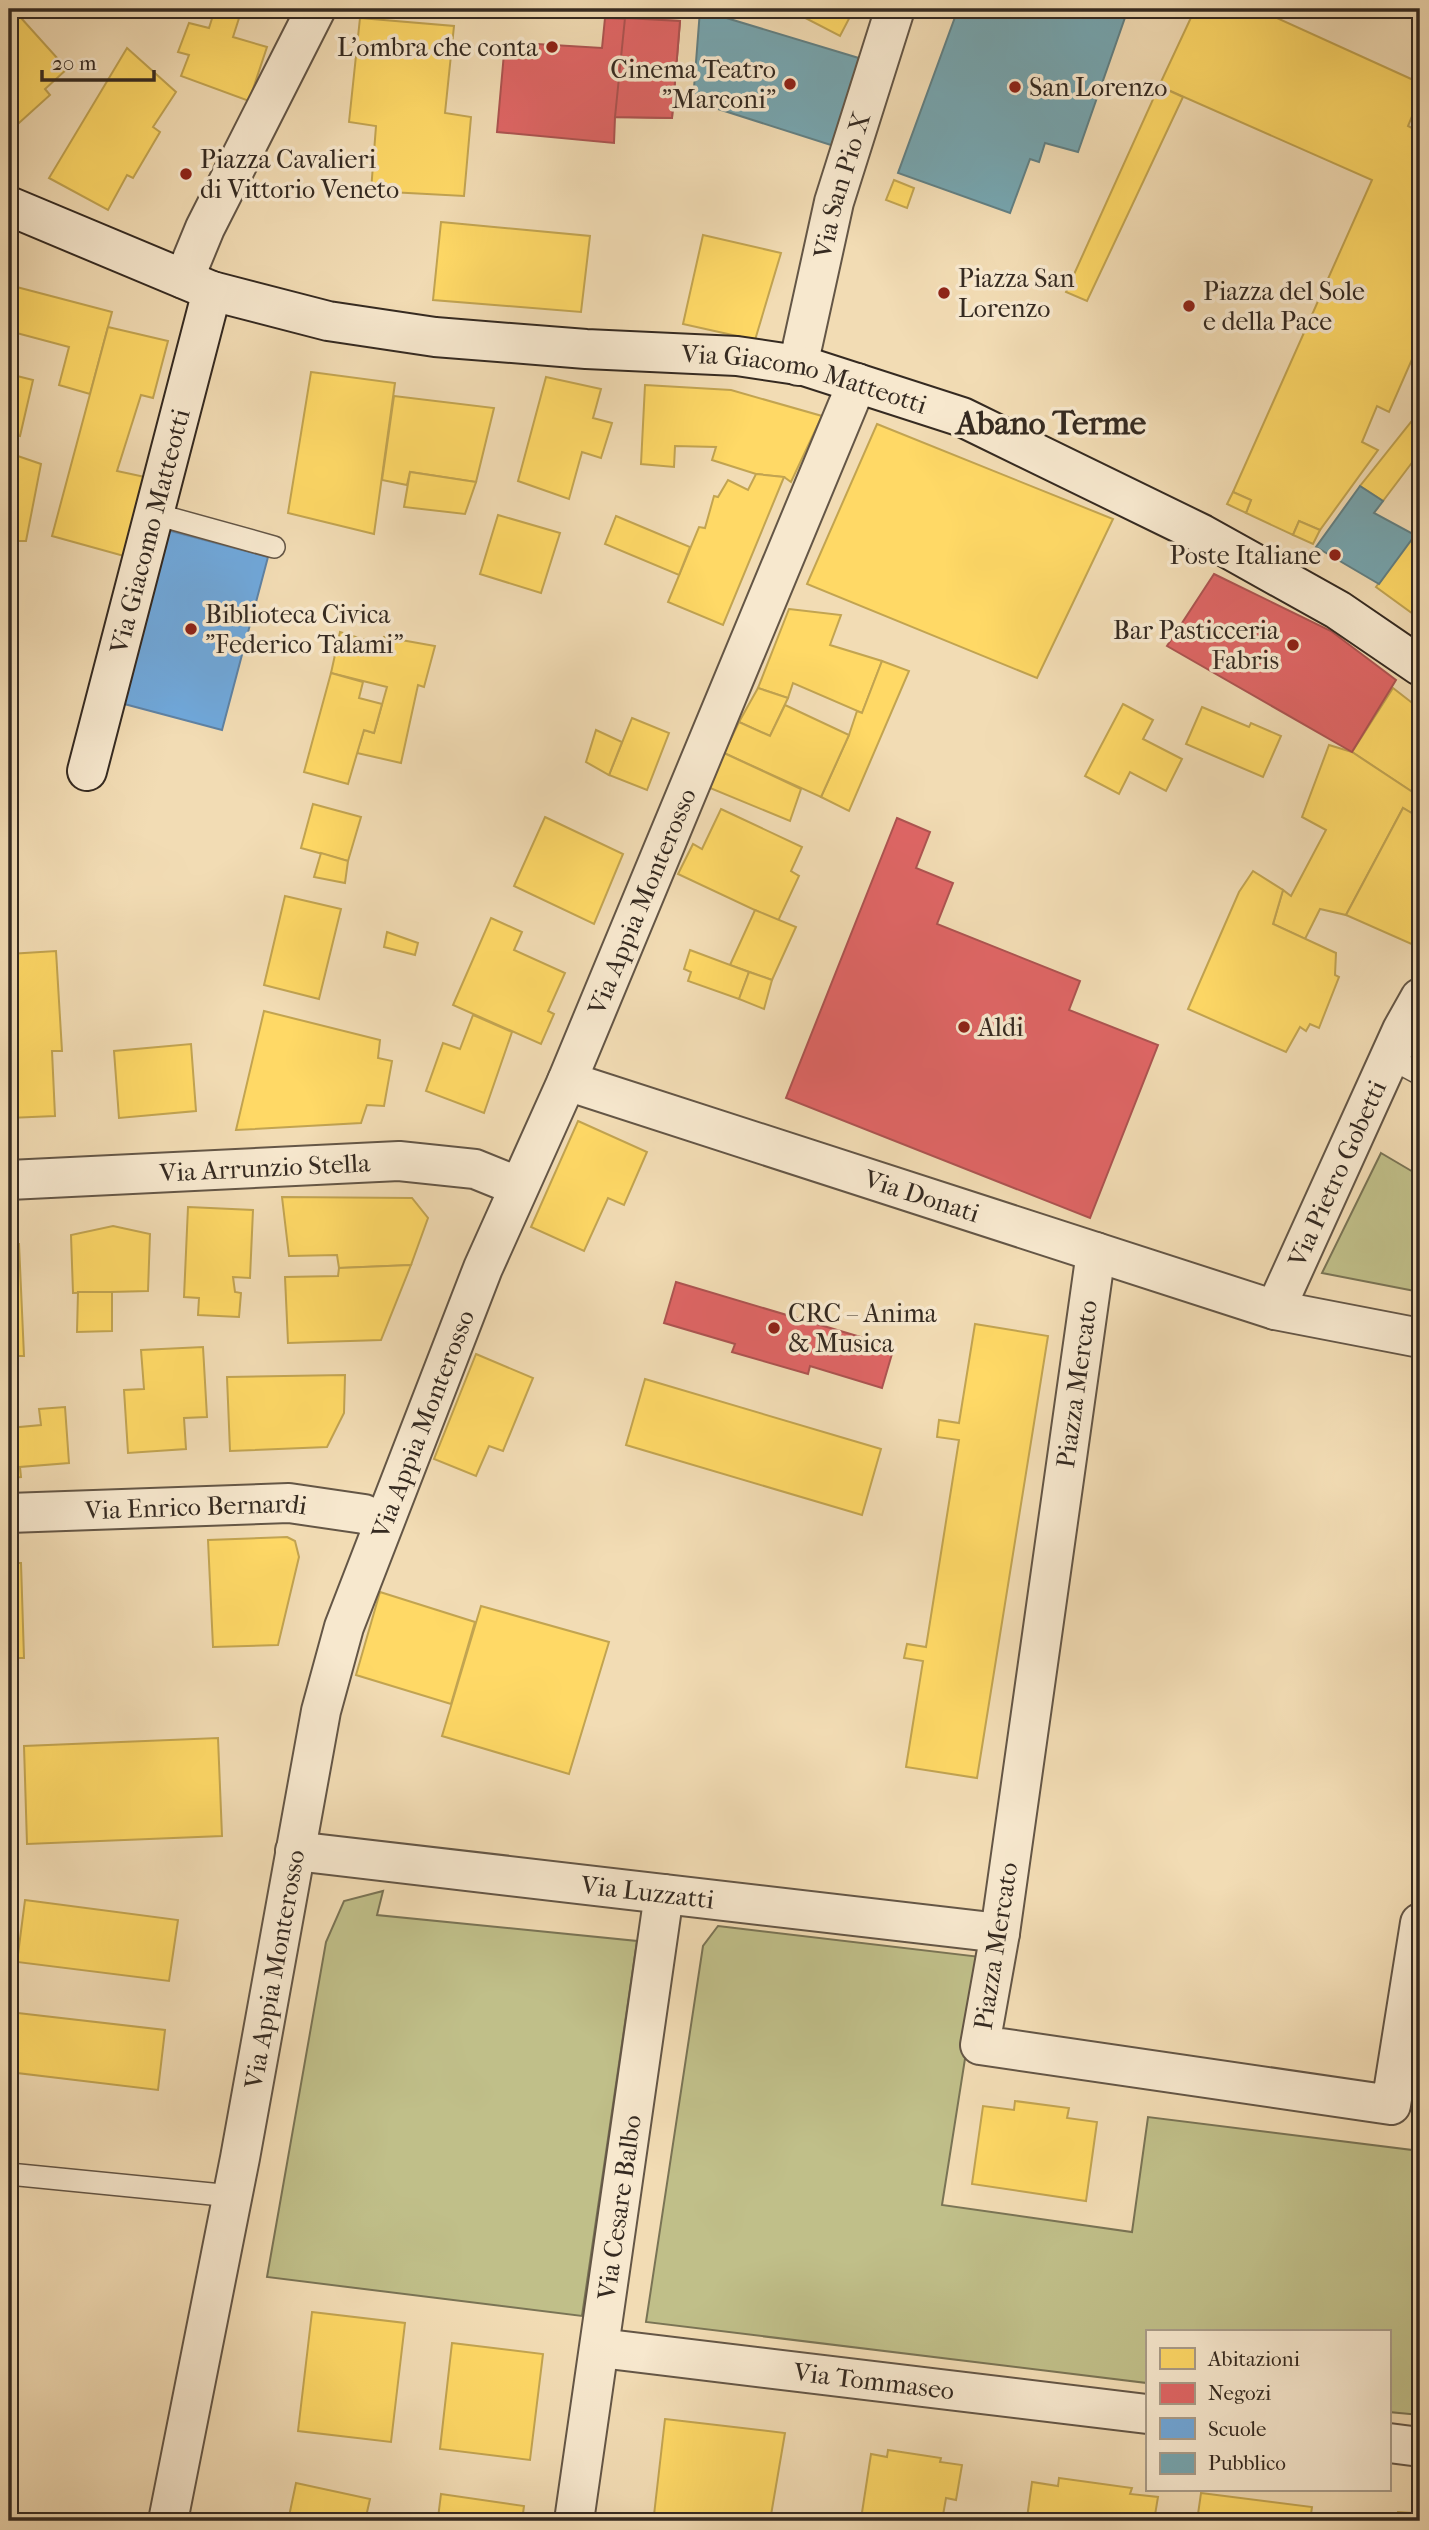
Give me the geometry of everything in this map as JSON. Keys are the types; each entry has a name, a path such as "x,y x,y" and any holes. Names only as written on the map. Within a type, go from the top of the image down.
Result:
{"street":[{"path":"198,285 205,228 316,9"},
{"name":"Via San Pio X","path":"798,366 834,202 895,9"},
{"name":"Via Giacomo Matteotti","path":"9,206 198,285 328,321 435,337 586,349 737,356 798,366 962,417 1202,534 1338,610 1420,666"},
{"name":"Via Giacomo Matteotti","path":"87,771 155,514 198,285"},
{"name":"Via Appia Monterosso","path":"168,2521 220,2195 295,1851 325,1699 344,1627 382,1522 517,1186 566,1081 857,383"},
{"name":"Via Pietro Gobetti","path":"1275,1310 1405,1066 1420,998"},
{"name":"Via Donati","path":"566,1081 1275,1310"},
{"name":"Via Arrunzio Stella","path":"9,1180 399,1161 475,1169 517,1186"},
{"name":"Piazza Mercato","path":"1096,1252 1000,1933 980,2045 1391,2105 1412,2026 1420,1923"},
{"path":"1275,1310 1420,1338"},
{"name":"Via Enrico Bernardi","path":"9,1513 289,1503 364,1514 382,1522"},
{"name":"Via Luzzatti","path":"295,1851 1000,1933"},
{"name":"Via Cesare Balbo","path":"574,2521 664,1894"},
{"name":"Via Tommaseo","path":"600,2348 1146,2414"},
{"path":"1390,2443 1420,2447"}],"lane":[{"path":"155,514 274,547"},
{"path":"9,2175 220,2195"}],"shaded area":[{"path":"1381,1153 1420,1176 1420,1292 1322,1273"},
{"path":"383,1891 377,1915 637,1941 582,2316 267,2277 326,1942 344,1901"},
{"path":"718,1926 981,1957 942,2205 1132,2232 1148,2117 1420,2151 1420,2415 1390,2412 1390,2330 1146,2330 1146,2383 646,2322 703,1946"}],"building: Abitazioni":[{"path":"9,9 13,9 67,69 45,89 50,95 9,132"},
{"path":"215,9 227,9 240,15 233,37 267,47 249,101 181,76 189,55 178,52 189,23 209,28"},
{"path":"788,9 849,9 853,11 840,36"},
{"path":"1195,9 1257,9 1420,83 1420,97 1408,126 1420,132 1420,341 1389,412 1377,406 1362,442 1378,450 1320,530 1299,521 1293,535 1246,513 1251,500 1233,492 1372,180 1159,86"},
{"path":"360,18 454,26 445,113 471,117 464,196 371,191 376,126 349,122"},
{"path":"127,48 176,92 153,127 160,132 133,178 127,175 108,210 49,178"},
{"path":"1159,86 1183,97 1087,301 1066,292"},
{"path":"894,180 914,188 907,208 886,200"},
{"path":"441,222 590,236 581,312 433,300"},
{"path":"703,235 781,253 755,340 683,324"},
{"path":"9,285 112,312 90,394 59,385 69,347 9,331"},
{"path":"108,327 168,341 153,398 141,395 117,471 145,477 124,556 52,536"},
{"path":"311,372 395,383 374,534 288,513"},
{"path":"9,374 33,380 20,436 9,434"},
{"path":"546,377 601,389 593,418 612,423 601,458 582,452 569,499 518,481"},
{"path":"645,385 731,390 822,416 791,482 784,477 756,474 712,460 716,447 675,446 674,467 641,464"},
{"path":"394,396 494,408 476,482 410,472 407,485 382,480"},
{"path":"1411,422 1420,430 1420,452 1383,501 1360,486"},
{"path":"877,424 1113,519 1037,678 807,584"},
{"path":"9,453 41,464 26,541 9,541"},
{"path":"410,472 476,482 465,514 404,507"},
{"path":"756,474 784,477 723,625 668,602 699,527 705,528 714,496 718,497 728,480 748,490"},
{"path":"1233,492 1251,500 1246,513 1227,504"},
{"path":"498,515 560,533 541,593 480,574"},
{"path":"616,516 690,547 679,575 605,544"},
{"path":"1299,521 1320,530 1313,544 1293,535"},
{"path":"1420,527 1420,619 1376,587"},
{"path":"789,609 841,615 830,645 882,661 862,713 793,683 788,698 758,688"},
{"path":"340,632 381,645 384,637 435,646 424,687 418,685 401,763 357,753 364,730 374,733 387,687 331,673"},
{"path":"882,661 909,671 849,811 821,797 857,711 862,713"},
{"path":"331,673 363,682 359,698 382,704 374,733 364,730 348,784 304,772"},
{"path":"758,688 788,698 770,736 739,722"},
{"path":"1393,688 1420,709 1420,797 1352,752"},
{"path":"1123,704 1153,720 1143,739 1182,759 1166,791 1130,772 1119,794 1085,776"},
{"path":"785,705 849,735 821,797 724,753 739,722 770,736"},
{"path":"1202,707 1249,727 1251,723 1281,736 1263,777 1186,744"},
{"path":"632,718 669,733 647,790 609,775"},
{"path":"596,730 622,742 609,775 586,762"},
{"path":"1329,745 1352,752 1420,797 1420,818 1403,808 1346,915 1320,909 1305,939 1273,924 1283,890 1291,896 1326,830 1302,817"},
{"path":"724,753 801,789 790,821 710,788"},
{"path":"313,804 361,817 348,861 301,848"},
{"path":"1403,808 1420,818 1420,939 1416,946 1346,915"},
{"path":"721,809 802,847 791,871 799,876 778,921 678,874 693,844 702,849"},
{"path":"545,817 623,854 594,924 514,886"},
{"path":"321,853 348,861 345,883 314,877"},
{"path":"1253,871 1283,890 1273,924 1336,953 1335,975 1339,977 1319,1028 1310,1024 1306,1031 1300,1027 1286,1052 1188,1009 1239,892"},
{"path":"285,896 341,909 319,999 264,985"},
{"path":"755,910 796,927 772,980 730,965"},
{"path":"491,918 522,932 514,950 565,973 548,1011 554,1014 541,1044 453,1005"},
{"path":"387,932 418,943 415,955 384,947"},
{"path":"690,950 749,972 739,999 688,981 691,972 684,969"},
{"path":"56,951 62,1051 52,1051 55,1116 9,1118 9,1031 12,1031 9,954"},
{"path":"749,972 772,980 764,1009 739,999"},
{"path":"264,1011 380,1040 378,1058 392,1061 384,1106 367,1105 361,1123 236,1130"},
{"path":"473,1015 512,1032 484,1113 426,1091 443,1043 460,1049"},
{"path":"191,1044 196,1111 119,1118 114,1051"},
{"path":"578,1121 647,1152 624,1205 608,1198 584,1251 531,1227"},
{"path":"282,1197 412,1198 428,1218 411,1265 339,1268 337,1255 289,1256"},
{"path":"188,1207 253,1210 250,1278 233,1277 235,1292 241,1293 239,1317 198,1315 199,1298 184,1297"},
{"path":"113,1226 150,1234 148,1291 73,1293 71,1235"},
{"path":"9,1244 19,1244 24,1356 9,1356"},
{"path":"411,1265 381,1340 288,1343 285,1277 338,1276 339,1268"},
{"path":"78,1292 112,1292 112,1331 77,1332"},
{"path":"975,1324 1048,1336 977,1778 906,1767 923,1661 904,1658 907,1644 926,1647 959,1440 937,1437 939,1420 959,1423"},
{"path":"203,1347 207,1417 184,1418 186,1449 128,1453 124,1390 144,1389 141,1350"},
{"path":"476,1354 533,1378 503,1451 489,1446 476,1476 434,1459"},
{"path":"345,1375 344,1413 327,1447 230,1451 227,1377"},
{"path":"645,1379 881,1449 862,1515 626,1445"},
{"path":"65,1407 69,1463 20,1467 21,1477 9,1478 9,1428 41,1425 39,1409"},
{"path":"287,1537 295,1541 299,1557 278,1645 213,1647 208,1540"},
{"path":"9,1563 21,1563 24,1658 9,1658"},
{"path":"380,1592 475,1622 451,1704 356,1675"},
{"path":"481,1606 609,1642 569,1774 442,1736"},
{"path":"218,1738 222,1836 27,1844 24,1746"},
{"path":"25,1900 178,1920 169,1981 17,1962"},
{"path":"9,2012 165,2030 158,2090 9,2072"},
{"path":"1015,2101 1069,2108 1067,2118 1097,2122 1086,2201 972,2184 983,2106 1014,2110"},
{"path":"312,2312 405,2323 391,2442 298,2431"},
{"path":"452,2343 543,2354 530,2460 440,2449"},
{"path":"665,2419 785,2433 770,2521 708,2521 654,2515"},
{"path":"888,2450 941,2458 940,2462 962,2465 956,2500 946,2498 942,2521 861,2519 871,2454 887,2457"},
{"path":"1059,2478 1132,2488 1130,2494 1158,2497 1154,2521 1046,2521 1027,2518 1032,2482 1058,2486"},
{"path":"296,2483 370,2499 365,2521 288,2521"},
{"path":"1201,2493 1312,2507 1310,2521 1197,2521"},
{"path":"441,2494 524,2506 522,2521 430,2521 431,2517 438,2518"},
{"path":"1398,2512 1412,2513 1411,2518 1420,2521 1397,2521"}],"building: Negozi":[{"path":"605,18 680,21 672,118 615,117 614,143 497,132 505,42 602,48"},
{"path":"625,18 680,21 672,118 615,117"},
{"path":"1214,574 1331,631 1396,680 1352,752 1167,646"},
{"name":"Aldi","path":"897,818 930,832 916,868 953,883 937,924 1080,981 1069,1010 1158,1045 1090,1218 786,1098"},
{"path":"676,1282 894,1347 882,1388 810,1366 808,1374 732,1352 735,1344 664,1323"}],"building: Scuole":[{"name":"Biblioteca Civica \"Federico Talami\"","path":"160,528 268,557 222,730 113,701"}],"building: Pubblico":[{"name":"San Lorenzo","path":"958,9 1128,9 1078,152 1045,143 1039,162 1030,159 1010,213 898,173"},
{"path":"700,10 862,59 834,146 693,101"},
{"path":"1360,486 1383,501 1374,513 1415,535 1379,584 1316,547"}],"place":[{"name":"L'ombra che conta","path":"552,47"},
{"name":"Cinema Teatro \"Marconi\"","path":"790,84"},
{"name":"San Lorenzo","path":"1015,87"},
{"name":"Piazza Cavalieri di Vittorio Veneto","path":"186,174"},
{"name":"Piazza San Lorenzo","path":"944,293"},
{"name":"Piazza del Sole e della Pace","path":"1189,306"},
{"name":"Poste Italiane","path":"1335,555"},
{"name":"Biblioteca Civica \"Federico Talami\"","path":"191,629"},
{"name":"Bar Pasticceria Fabris","path":"1293,645"},
{"name":"Aldi","path":"964,1027"},
{"name":"CRC – Anima & Musica","path":"774,1328"}],"district":[{"name":"Abano Terme","path":"1051,423"}]}
